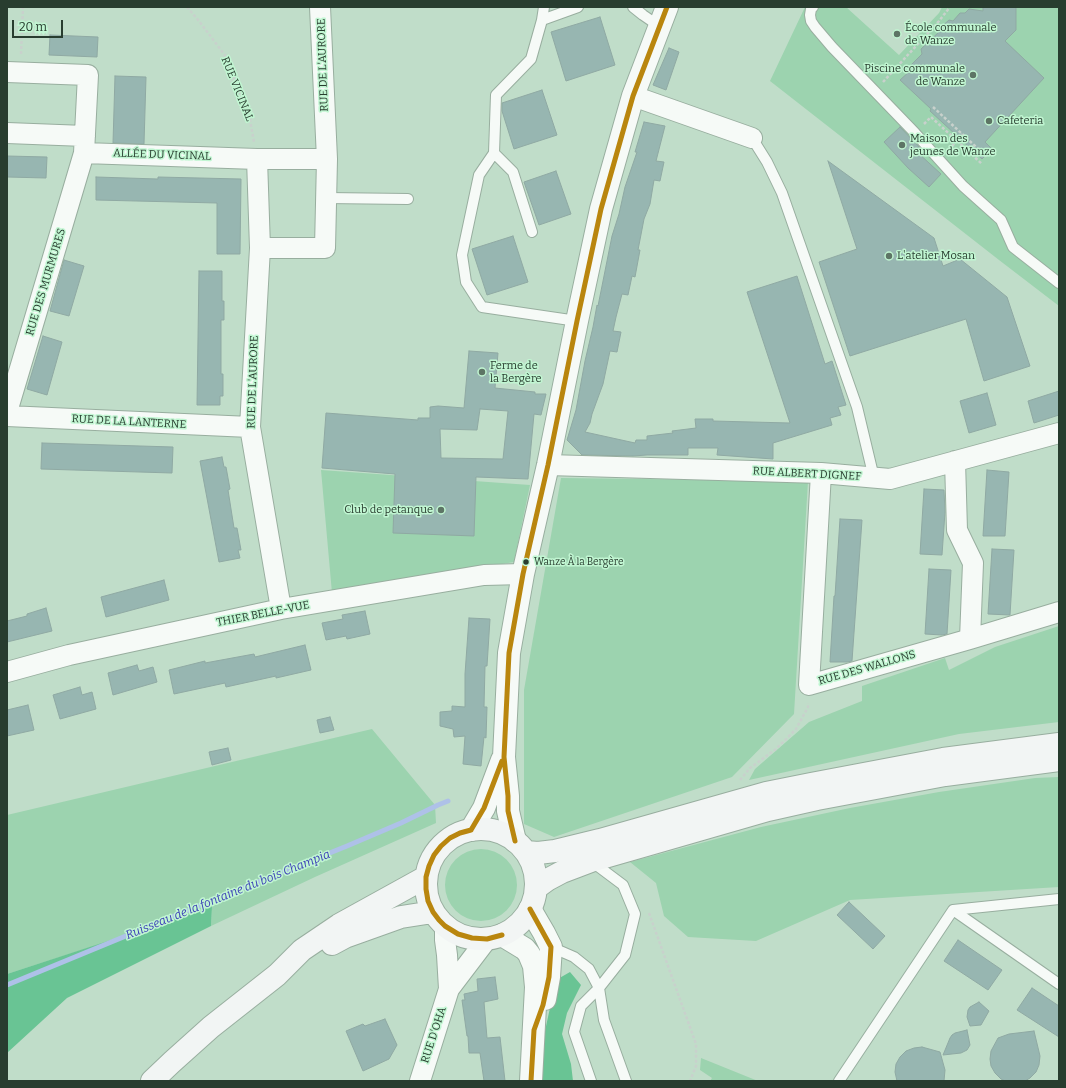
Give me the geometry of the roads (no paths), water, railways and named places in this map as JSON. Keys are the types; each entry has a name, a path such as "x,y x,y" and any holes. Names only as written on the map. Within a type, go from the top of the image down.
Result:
{"main road":[{"path":"1059,744 943,759 766,793 600,840 555,851 538,853 520,846 505,834 494,830 471,830 450,838 434,855 426,877 428,901 439,919 458,934 472,938 494,937 513,929 523,919 533,898 547,880 562,872 591,861 768,810 945,774 1059,760"},
{"path":"520,846 532,864 535,876 533,898"},
{"path":"152,1081 211,1027 277,975 302,950 339,925 426,877"},
{"path":"277,975 345,937 400,916 439,919"}],"street":[{"name":"RUE DE L'AURORE","path":"260,248 325,248 326,159 320,7"},
{"path":"520,846 508,811 504,757 509,653 523,574 548,465 577,321 602,210 633,96 663,16"},
{"path":"13,72 88,75 85,145"},
{"path":"633,96 752,138"},
{"name":"ALLÉE DU VICINAL","path":"7,133 85,145 257,158 326,159"},
{"name":"RUE DES MURMURES","path":"7,412 85,145"},
{"name":"RUE DE L'AURORE","path":"257,158 260,248 250,427 281,609"},
{"name":"RUE DE LA LANTERNE","path":"7,416 250,427"},
{"name":"RUE ALBERT DIGNEF","path":"548,465 821,473 890,479 1059,433"},
{"path":"955,462 957,530 973,563 970,639"},
{"name":"RUE DES WALLONS","path":"821,473 809,685 1059,612"},
{"name":"THIER BELLE-VUE","path":"7,672 69,655 281,609 484,575 523,574"},
{"path":"471,830 484,808 504,757"},
{"path":"533,898 544,933 551,947 550,977 543,1005 534,1030"},
{"name":"RUE D'OHA","path":"420,1081 449,989 445,940 439,919"},
{"path":"494,937 525,949 534,966 536,987 531,1081"},
{"name":"RUE D'OHA","path":"449,989 494,937"}],"lane":[{"path":"544,7 542,20 530,59 496,95 494,153 479,175 462,255 466,282 482,307 577,321"},
{"path":"542,20 578,7"},
{"path":"633,7 642,15 663,16"},
{"path":"813,7 810,15 811,21 832,47 915,133 963,186 1001,220 1013,247 1059,283"},
{"path":"752,138 767,162 782,193 857,407 874,478"},
{"path":"494,153 512,172 532,232"},
{"path":"326,198 408,198"},
{"path":"591,861 623,884 635,914 625,955 599,988 581,1006 574,1032 591,1081"},
{"path":"953,910 1059,899"},
{"path":"953,910 1059,984"},
{"path":"839,1081 953,910"},
{"path":"551,947 574,957 589,969 599,988 604,1020 626,1081"}],"waterway":[{"name":"Ruisseau de la fontaine du bois Champia","path":"7,985 347,846 448,801"}],"place":[{"name":"École communale de Wanze","path":"897,34"},
{"name":"Piscine communale de Wanze","path":"973,75"},
{"name":"Cafeteria","path":"989,121"},
{"name":"Maison des jeunes de Wanze","path":"902,145"},
{"name":"L'atelier Mosan","path":"889,256"},
{"name":"Ferme de la Bergère","path":"482,372"},
{"name":"Club de petanque","path":"441,510"},
{"name":"Wanze À la Bergère","path":"526,562"}]}
